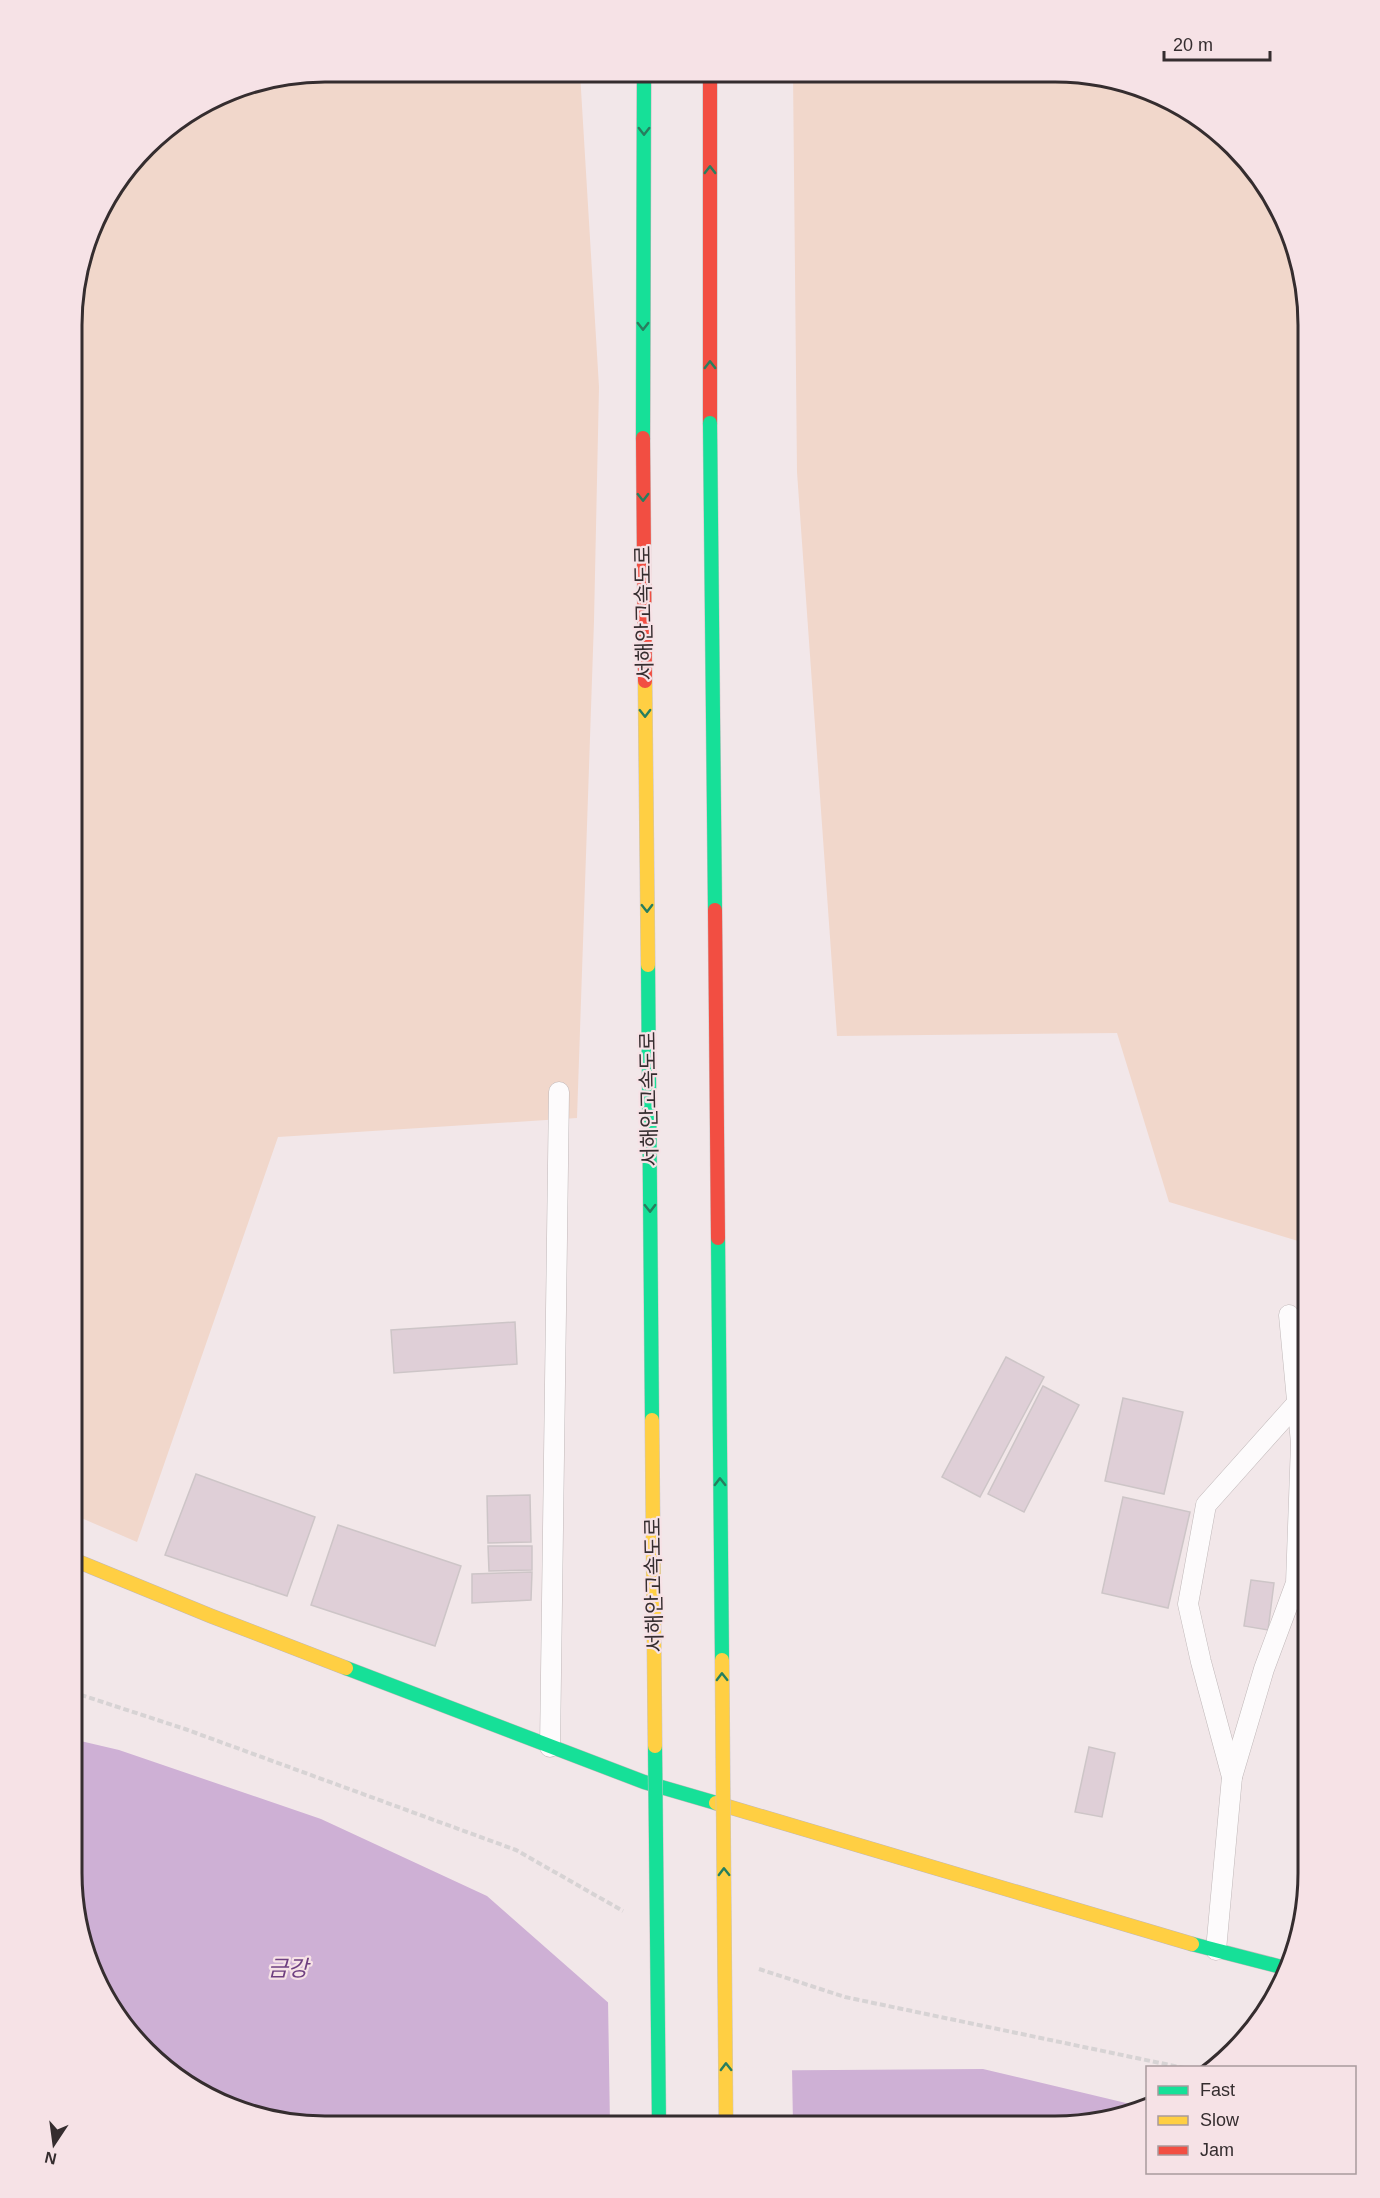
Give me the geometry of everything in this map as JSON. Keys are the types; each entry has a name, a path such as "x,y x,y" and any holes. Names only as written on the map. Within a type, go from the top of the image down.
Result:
{"main road":[{"name":"서해안고속도로","path":"644,82 642,438 659,2116"},
{"path":"710,82 710,423 726,2116"},
{"path":"82,1563 211,1616 644,1782 1216,1950 1278,1966"}],"lane":[{"path":"550,1747 559,1092"},
{"path":"1233,1777 1201,1662 1188,1604 1206,1505 1298,1402 1289,1315"},
{"path":"1216,1950 1233,1777 1264,1669 1296,1583 1298,1527"}],"shaded area":[{"path":"326,82 581,82 599,387 594,621 577,1118 278,1137 137,1542 82,1518 82,326 87,278 95,247 123,190 165,143 190,123 247,95 278,87"},
{"path":"793,82 1054,82 1102,87 1133,95 1190,123 1237,165 1257,190 1285,247 1293,278 1298,326 1298,1241 1169,1202 1117,1033 837,1036 797,472"}],"water":[{"name":"금강","path":"82,1741 119,1750 321,1819 487,1896 686,2071 983,2069 1130,2104 1102,2111 1054,2116 326,2116 278,2111 247,2103 190,2075 165,2055 123,2008 101,1965 87,1920 83,1888"}],"pier":[{"path":"608,1999 688,2068 792,2067 793,2116 610,2116"}],"building":[{"path":"515,1322 517,1364 394,1373 391,1330"},
{"path":"1006,1357 1044,1377 980,1497 942,1477"},
{"path":"1043,1386 1079,1405 1024,1512 988,1494"},
{"path":"1123,1398 1183,1412 1164,1494 1105,1481"},
{"path":"196,1474 315,1517 287,1596 165,1555"},
{"path":"530,1495 531,1542 488,1543 487,1496"},
{"path":"1123,1497 1190,1512 1168,1608 1102,1593"},
{"path":"338,1525 461,1566 435,1646 311,1605"},
{"path":"488,1546 532,1546 532,1570 489,1571"},
{"path":"532,1572 531,1600 472,1603 472,1574"},
{"path":"1251,1580 1274,1583 1268,1630 1244,1626"},
{"path":"1089,1747 1115,1753 1102,1817 1075,1812"}],"traffic: fast":[{"path":"643,438 644,82"},
{"path":"710,423 715,910"},
{"path":"648,965 652,1420"},
{"path":"718,1238 722,1660"},
{"path":"346,1668 644,1782 716,1803"},
{"path":"655,1746 659,2116"},
{"path":"1192,1944 1278,1966"}],"traffic: slow":[{"path":"645,681 648,965"},
{"path":"652,1420 655,1746"},
{"path":"82,1563 346,1668"},
{"path":"722,1660 726,2116"},
{"path":"716,1803 1192,1944"}],"traffic: jam":[{"path":"710,82 710,423"},
{"path":"643,438 645,681"},
{"path":"715,910 718,1238"}]}
